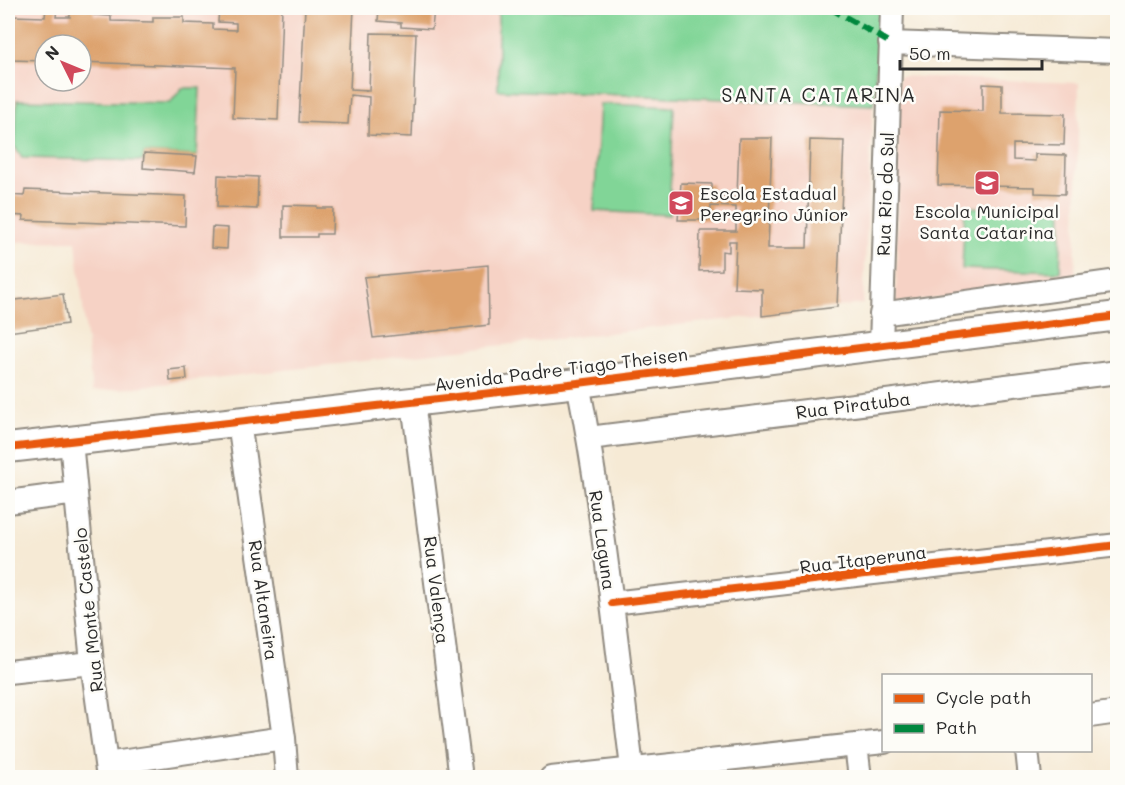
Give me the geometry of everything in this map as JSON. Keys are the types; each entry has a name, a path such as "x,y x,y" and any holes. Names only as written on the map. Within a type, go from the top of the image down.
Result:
{"street":[{"name":"Rua Rio do Sul","path":"880,345 892,8"},
{"path":"890,43 1118,51"},
{"path":"881,314 1118,281"},
{"name":"Avenida Padre Tiago Theisen","path":"8,448 578,383 1118,316"},
{"name":"Rua Piratuba","path":"589,438 1118,372"},
{"name":"Rua Laguna","path":"578,383 589,438 632,768"},
{"name":"Rua Valença","path":"413,402 461,777"},
{"name":"Rua Altaneira","path":"239,422 284,738 287,777"},
{"name":"Rua Monte Castelo","path":"71,441 92,663 107,771"},
{"path":"8,502 76,493"},
{"name":"Rua Itaperuna","path":"612,603 1118,545"},
{"path":"8,672 92,663"},
{"path":"1092,716 1118,712"},
{"path":"107,771 284,738"},
{"path":"551,777 632,768 690,770 882,742"},
{"path":"856,745 860,777"},
{"path":"1027,752 1030,777"}],"shaded area":[{"path":"8,8 498,8 498,90 873,105 863,304 92,392 76,241 8,242"},
{"name":"Escola Municipal Santa Catarina","path":"899,76 1079,83 1075,283 896,303"}],"green space":[{"path":"498,8 881,8 873,105 498,90"},
{"path":"182,88 200,88 197,156 144,153 143,161 22,158 15,147 17,100 170,103"},
{"path":"600,104 674,107 669,215 594,211"},
{"path":"965,207 1062,210 1060,272 962,269"}],"building":[{"path":"46,8 57,8 56,17 70,17 70,8 94,8 94,15 111,16 111,21 153,22 153,17 184,17 184,23 213,24 213,29 236,30 236,23 218,22 219,8 282,8 278,120 233,118 235,68 93,62 93,33 33,33 33,61 11,60 12,16 45,17"},
{"path":"305,8 354,8 350,90 369,91 371,33 416,34 412,137 368,135 369,97 350,95 348,124 299,122"},
{"path":"379,8 434,8 432,29 401,27 401,23 378,21"},
{"path":"983,84 1002,85 1002,113 1065,114 1064,145 1013,144 1013,160 1035,161 1035,154 1066,155 1065,194 1035,193 1035,187 938,185 940,110 983,111"},
{"path":"739,138 772,138 768,248 807,248 810,140 844,141 837,307 762,316 762,289 734,288 736,241 729,241 729,252 722,251 722,270 699,271 700,231 736,231 736,207 711,206 710,220 678,220 681,183 712,184 712,196 737,198"},
{"path":"144,153 197,156 195,172 143,168"},
{"path":"218,175 258,177 257,209 217,207"},
{"path":"25,190 186,196 185,226 23,220 24,216 8,215 8,195 24,196"},
{"path":"283,205 333,208 332,234 317,234 317,237 283,237"},
{"path":"212,227 228,228 227,249 211,248"},
{"path":"488,265 489,325 373,338 364,277"},
{"path":"63,294 67,324 8,332 8,301"},
{"path":"186,368 187,379 170,381 169,370"}],"marked path":[{"path":"830,8 890,43"}],"cycle path":[{"path":"8,448 578,383 1118,316"},
{"path":"612,603 1118,545"}],"place":[{"name":"Escola Municipal Santa Catarina","path":"987,183"},
{"name":"Escola Estadual Peregrino Júnior","path":"681,203"}],"district":[{"name":"SANTA CATARINA","path":"819,94"}]}
